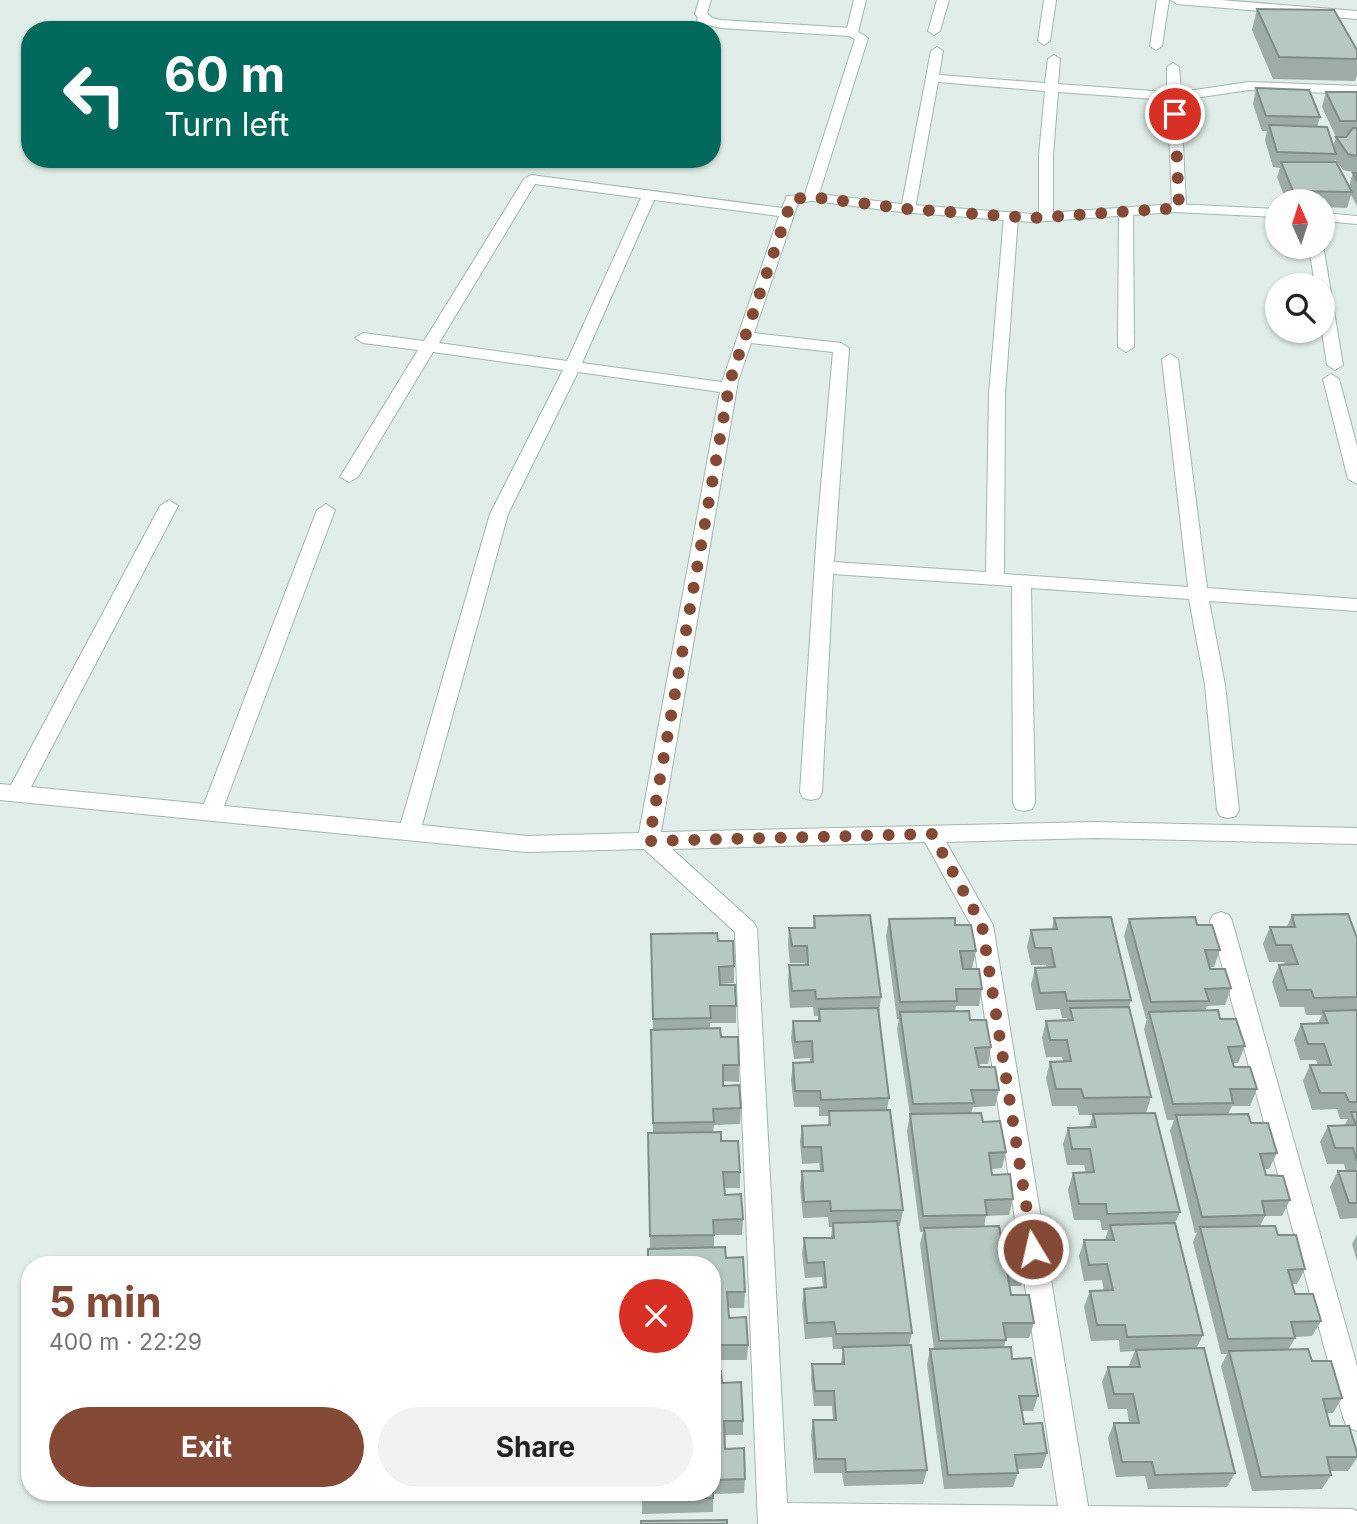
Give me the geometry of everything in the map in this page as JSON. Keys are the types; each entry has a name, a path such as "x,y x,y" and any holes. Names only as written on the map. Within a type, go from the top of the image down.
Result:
{"street":[{"path":"702,21 705,0"},
{"path":"852,32 860,0"},
{"path":"934,31 943,0"},
{"path":"1044,41 1051,0"},
{"path":"1156,46 1163,0"},
{"path":"1177,0 1257,4 1357,15"},
{"path":"721,24 852,32 862,38 811,197"},
{"path":"908,209 937,51"},
{"path":"1046,217 1046,155 1055,59"},
{"path":"1173,67 1179,208"},
{"path":"932,78 1175,96 1249,86 1357,90"},
{"path":"349,477 531,179 788,213"},
{"path":"409,832 499,514 572,367 649,195"},
{"path":"649,841 729,388 792,199 811,197 908,209 1046,217 1179,208 1265,212"},
{"path":"1126,211 1126,347"},
{"path":"995,579 997,394 1011,216"},
{"path":"1335,218 1357,220"},
{"path":"746,337 841,348 824,567 811,792"},
{"path":"363,338 729,388"},
{"path":"1330,343 1333,372 1357,479"},
{"path":"1170,359 1198,594 1215,685 1228,810"},
{"path":"169,506 9,793 527,844 1095,830 1357,836"},
{"path":"211,813 326,510"},
{"path":"824,567 1357,605"},
{"path":"1021,581 1024,803"},
{"path":"932,834 982,925 1075,1519"},
{"path":"649,841 746,929 773,1521 1075,1519 1352,1524"},
{"path":"1221,921 1357,1417"}],"building":[{"path":"1257,9 1334,10 1357,50 1357,59 1279,57"},
{"path":"1256,88 1309,90 1320,117 1266,116"},
{"path":"1326,92 1357,92 1357,121 1340,121"},
{"path":"1269,125 1327,127 1336,154 1277,152"},
{"path":"1353,128 1357,128 1357,156 1348,154 1336,137 1346,137"},
{"path":"1281,162 1336,162 1352,192 1335,192 1335,189 1292,189"},
{"path":"1348,914 1357,938 1357,997 1314,998 1311,990 1287,990 1279,965 1298,964 1291,945 1276,945 1270,927 1295,927 1292,915"},
{"path":"870,915 881,997 816,999 815,990 792,991 789,965 808,965 807,946 792,946 789,928 815,928 814,916"},
{"path":"1111,917 1131,1000 1067,1001 1065,992 1040,993 1035,968 1055,967 1051,948 1035,948 1031,930 1057,929 1054,918"},
{"path":"1195,917 1197,925 1212,925 1220,950 1205,950 1210,969 1225,969 1231,988 1205,989 1209,1001 1151,1002 1129,919"},
{"path":"955,918 955,925 971,925 976,951 960,951 963,969 979,969 982,989 956,989 957,1001 900,1002 889,919"},
{"path":"717,933 718,941 733,941 734,966 719,967 720,985 735,985 736,1006 710,1006 711,1018 653,1019 651,934"},
{"path":"1129,1007 1151,1097 1084,1098 1081,1089 1056,1089 1050,1062 1071,1061 1067,1040 1050,1040 1046,1021 1073,1020 1070,1008"},
{"path":"878,1008 889,1098 821,1100 820,1091 795,1091 793,1063 813,1062 812,1041 795,1042 793,1021 820,1021 819,1009"},
{"path":"1218,1010 1220,1019 1236,1019 1245,1046 1228,1047 1234,1067 1250,1067 1257,1089 1230,1089 1233,1103 1173,1104 1149,1012"},
{"path":"1357,1010 1357,1102 1349,1102 1345,1093 1320,1093 1310,1065 1331,1065 1324,1044 1308,1044 1301,1024 1328,1023 1323,1011"},
{"path":"969,1011 970,1020 986,1020 991,1047 975,1048 979,1067 995,1067 999,1090 971,1090 974,1103 913,1104 900,1012"},
{"path":"720,1028 721,1037 738,1037 739,1065 723,1065 723,1086 739,1085 741,1108 713,1109 714,1122 653,1123 651,1030"},
{"path":"890,1110 903,1210 831,1211 830,1201 804,1202 802,1171 823,1171 821,1147 803,1147 802,1126 830,1125 829,1111"},
{"path":"1351,1112 1357,1112 1357,1161 1353,1148 1335,1148 1328,1126 1356,1125"},
{"path":"981,1113 983,1122 1000,1121 1006,1152 989,1153 992,1175 1010,1174 1013,1199 985,1200 987,1215 923,1216 910,1114"},
{"path":"1155,1113 1180,1212 1107,1214 1106,1204 1079,1204 1073,1173 1094,1172 1090,1149 1072,1149 1068,1128 1096,1127 1093,1114"},
{"path":"1248,1114 1251,1123 1268,1123 1277,1153 1260,1154 1266,1175 1283,1176 1290,1200 1262,1201 1265,1215 1202,1217 1176,1115"},
{"path":"721,1132 721,1141 738,1141 740,1172 723,1172 725,1195 741,1194 743,1219 713,1220 714,1235 650,1236 648,1133"},
{"path":"1338,1171 1357,1171 1357,1203 1349,1203"},
{"path":"897,1221 912,1333 836,1334 834,1322 807,1323 804,1289 826,1287 824,1262 807,1263 804,1238 834,1238 833,1223"},
{"path":"1175,1223 1203,1335 1127,1337 1125,1325 1097,1325 1090,1291 1113,1290 1107,1264 1089,1265 1084,1240 1114,1240 1110,1225"},
{"path":"999,1226 1001,1237 1019,1237 1025,1270 1007,1271 1011,1295 1029,1295 1034,1323 1003,1323 1006,1340 939,1341 924,1228"},
{"path":"1275,1226 1278,1235 1296,1235 1305,1269 1288,1270 1295,1294 1313,1294 1321,1321 1291,1322 1295,1338 1228,1339 1200,1227"},
{"path":"725,1247 726,1258 743,1257 745,1292 727,1292 729,1318 746,1317 748,1345 721,1345 721,1256 648,1256 648,1249"},
{"path":"911,1345 927,1470 846,1472 845,1459 816,1459 813,1420 836,1420 834,1391 815,1391 812,1364 844,1364 843,1347"},
{"path":"1011,1347 1012,1359 1031,1358 1038,1396 1019,1396 1024,1424 1042,1423 1047,1453 1015,1455 1018,1473 948,1475 930,1349"},
{"path":"1204,1348 1235,1473 1155,1475 1152,1462 1122,1462 1114,1423 1139,1423 1133,1394 1114,1394 1108,1367 1140,1367 1136,1350"},
{"path":"1308,1349 1312,1361 1331,1361 1342,1398 1323,1399 1330,1426 1349,1426 1357,1457 1327,1457 1331,1475 1261,1477 1229,1351"},
{"path":"721,1371 722,1383 741,1382 743,1421 724,1421 725,1449 744,1448 745,1479 721,1480"},
{"path":"727,1520 727,1524 641,1524 641,1521"}],"route":[{"path":"1033,1249 982,925 932,834 649,841 730,381 792,199 811,197 908,209 1032,218 1179,208 1175,114"}]}
